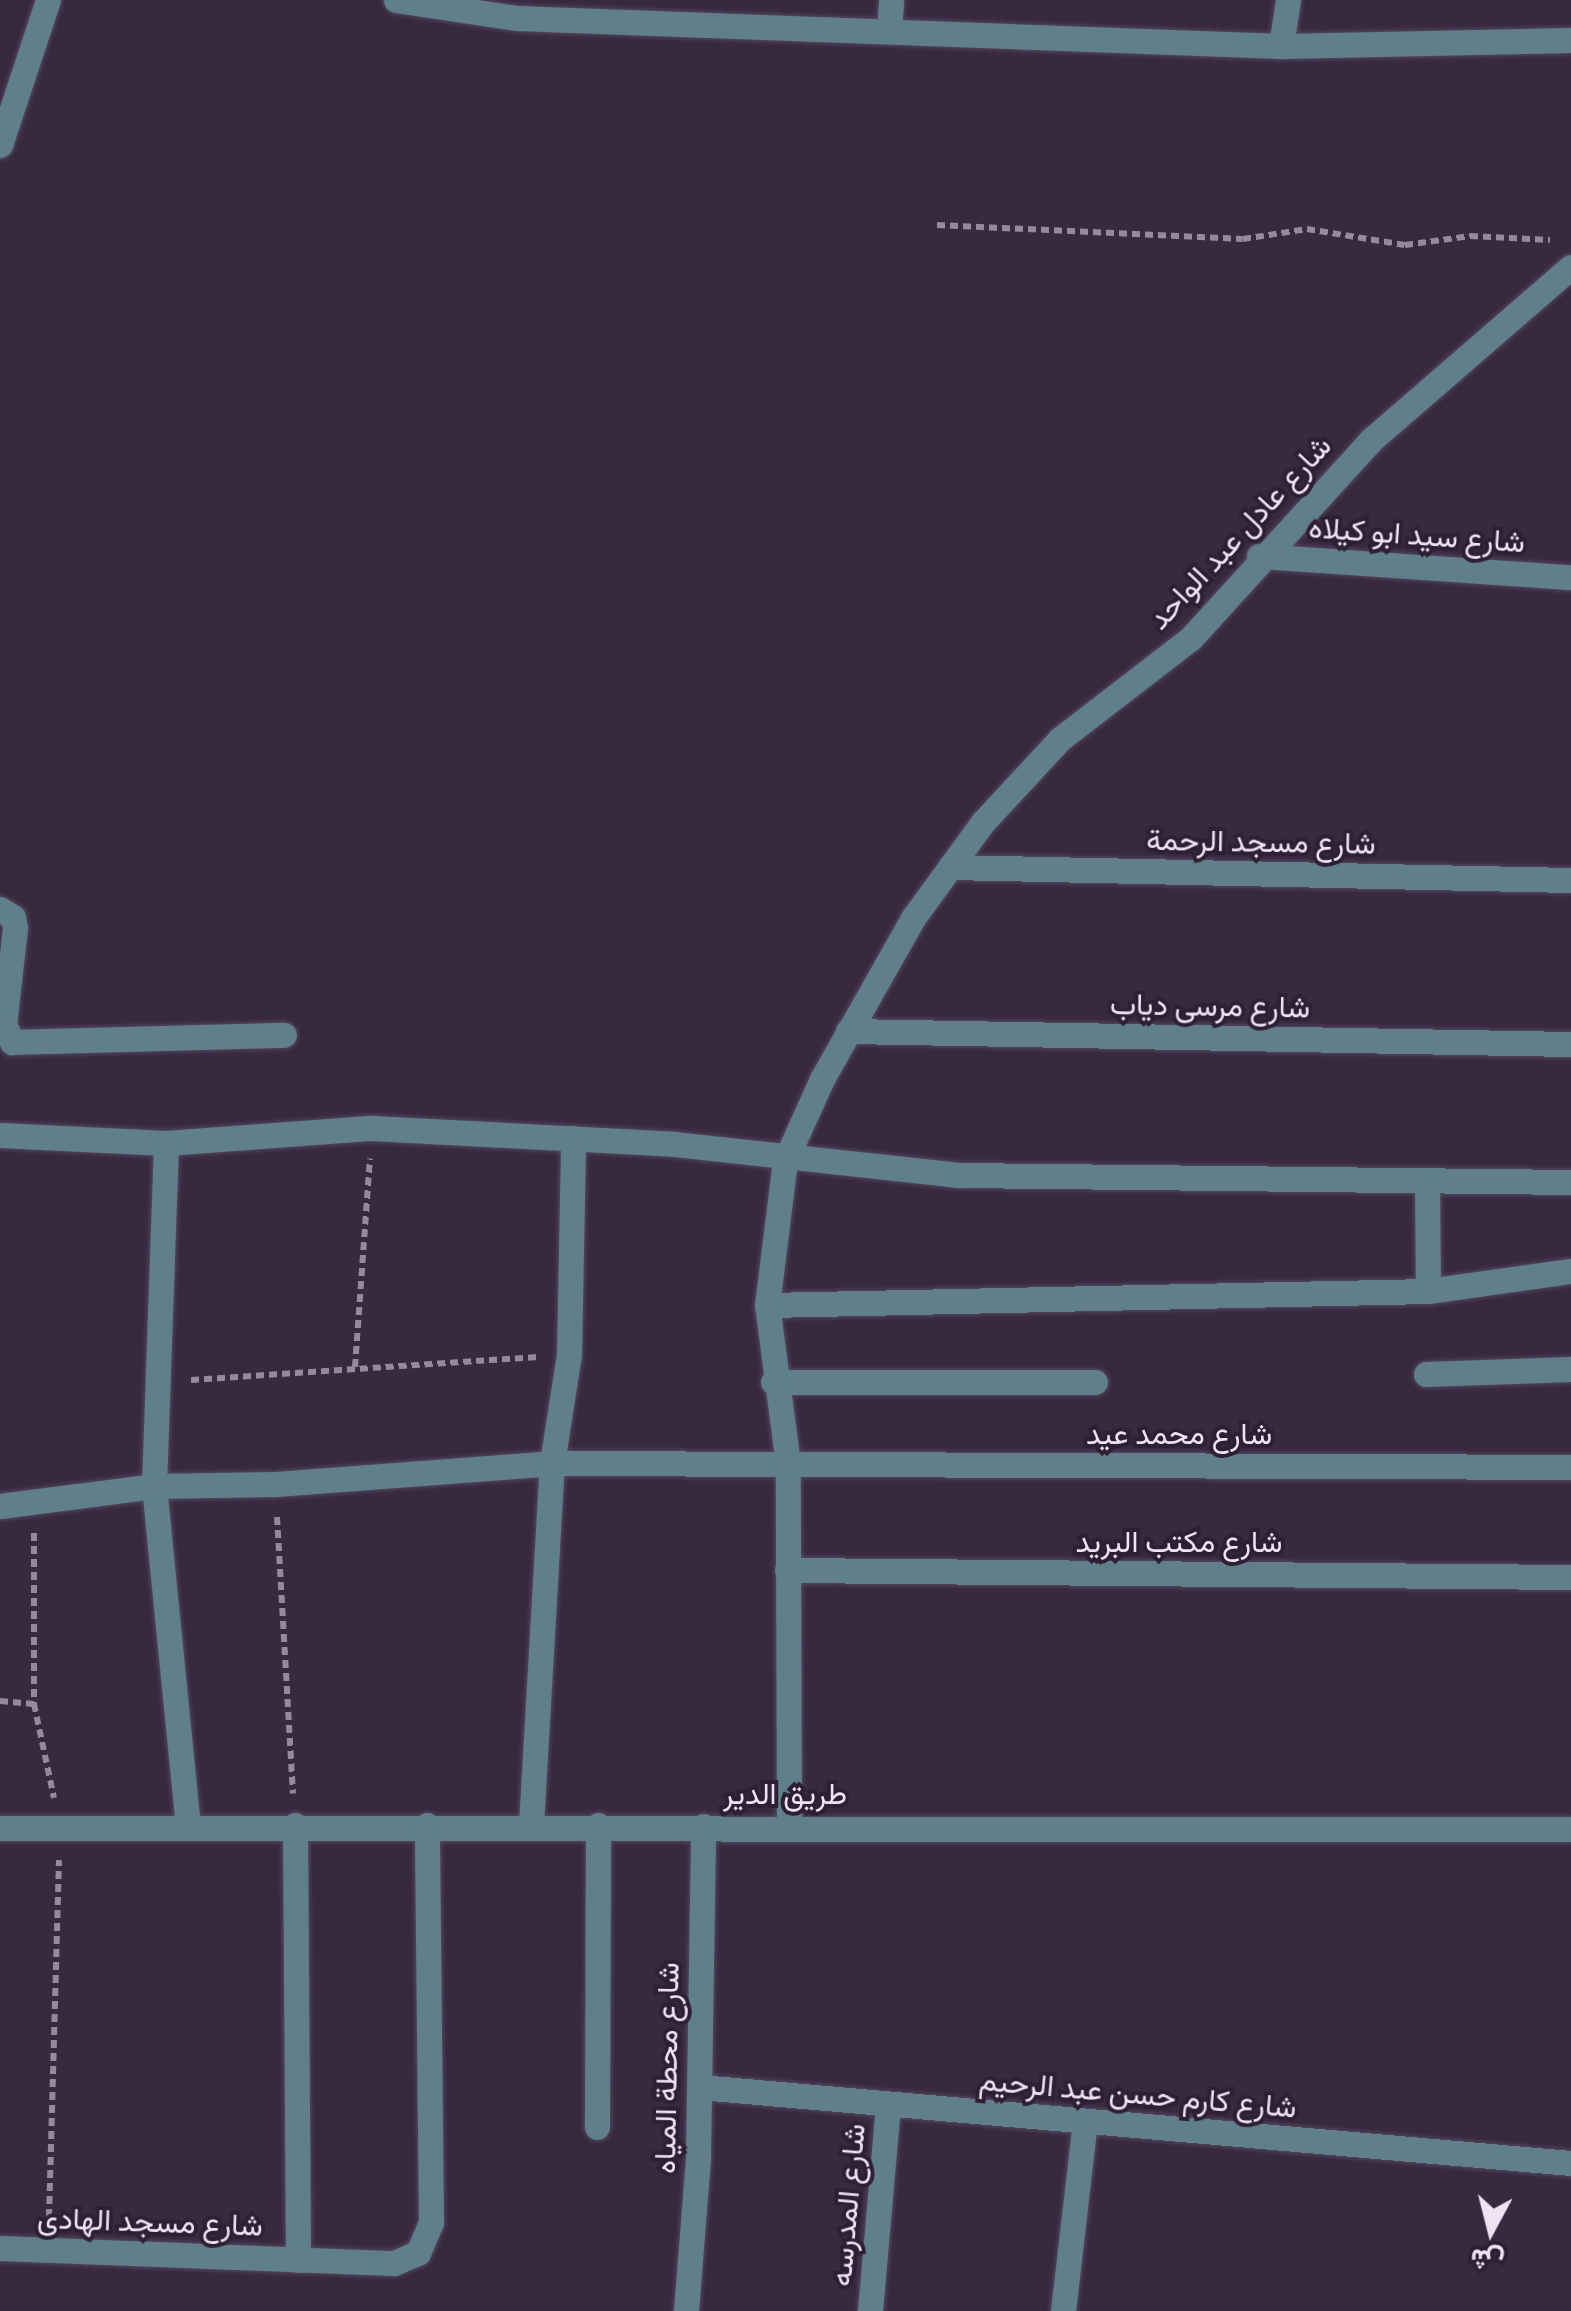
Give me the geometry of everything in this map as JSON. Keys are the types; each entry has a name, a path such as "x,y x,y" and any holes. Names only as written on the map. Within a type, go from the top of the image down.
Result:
{"street":[{"path":"0,145 48,0"},
{"path":"396,0 516,18 1281,46 1571,40"},
{"path":"890,32 891,0"},
{"path":"1281,46 1288,0"},
{"name":"شارع عادل عبد الواحد","path":"788,1825 788,1464 773,1382 767,1306 785,1161 848,1030 950,867 1060,739 1191,638 1259,556 1371,440 1571,267"},
{"name":"شارع سيد ابو كيلاه","path":"1259,556 1571,577"},
{"name":"شارع مسجد الرحمة","path":"950,867 1571,880"},
{"path":"0,909 13,918 15,928 4,1024 12,1042 284,1036"},
{"name":"شارع مرسى دياب","path":"848,1030 1571,1044"},
{"path":"0,1135 166,1143 372,1128 674,1144 785,1161 958,1175 1571,1182"},
{"path":"531,1825 552,1464 569,1355 573,1138"},
{"path":"166,1143 154,1486 188,1825"},
{"path":"1427,1182 1428,1290"},
{"path":"767,1306 1428,1290 1571,1272"},
{"path":"1426,1374 1571,1369"},
{"path":"773,1382 1095,1382"},
{"name":"شارع محمد عيد","path":"0,1506 34,1496 154,1486 275,1484 552,1464 1571,1466"},
{"name":"شارع مكتب البريد","path":"787,1570 1571,1576"},
{"name":"شارع مسجد الهادى","path":"0,2248 407,2262 431,2222 427,1825"},
{"path":"597,2126 598,1825"},
{"name":"طريق الدير","path":"0,1828 788,1825 1571,1829"},
{"path":"295,1826 298,2260"},
{"name":"شارع محطة المياه","path":"686,2311 700,2087 702,1826"},
{"name":"شارع كارم حسن عبد الرحيم","path":"700,2087 1571,2164"},
{"name":"شارع المدرسه","path":"870,2311 888,2104"},
{"path":"1062,2311 1085,2121"}],"path":[{"path":"937,225 1243,238 1307,229 1404,245 1470,236 1554,240"},
{"path":"355,1367 372,1128"},
{"path":"156,1383 569,1355"},
{"path":"275,1484 295,1826"},
{"path":"34,1496 34,1704 60,1828 48,2250"},
{"path":"0,1701 34,1704"}]}
